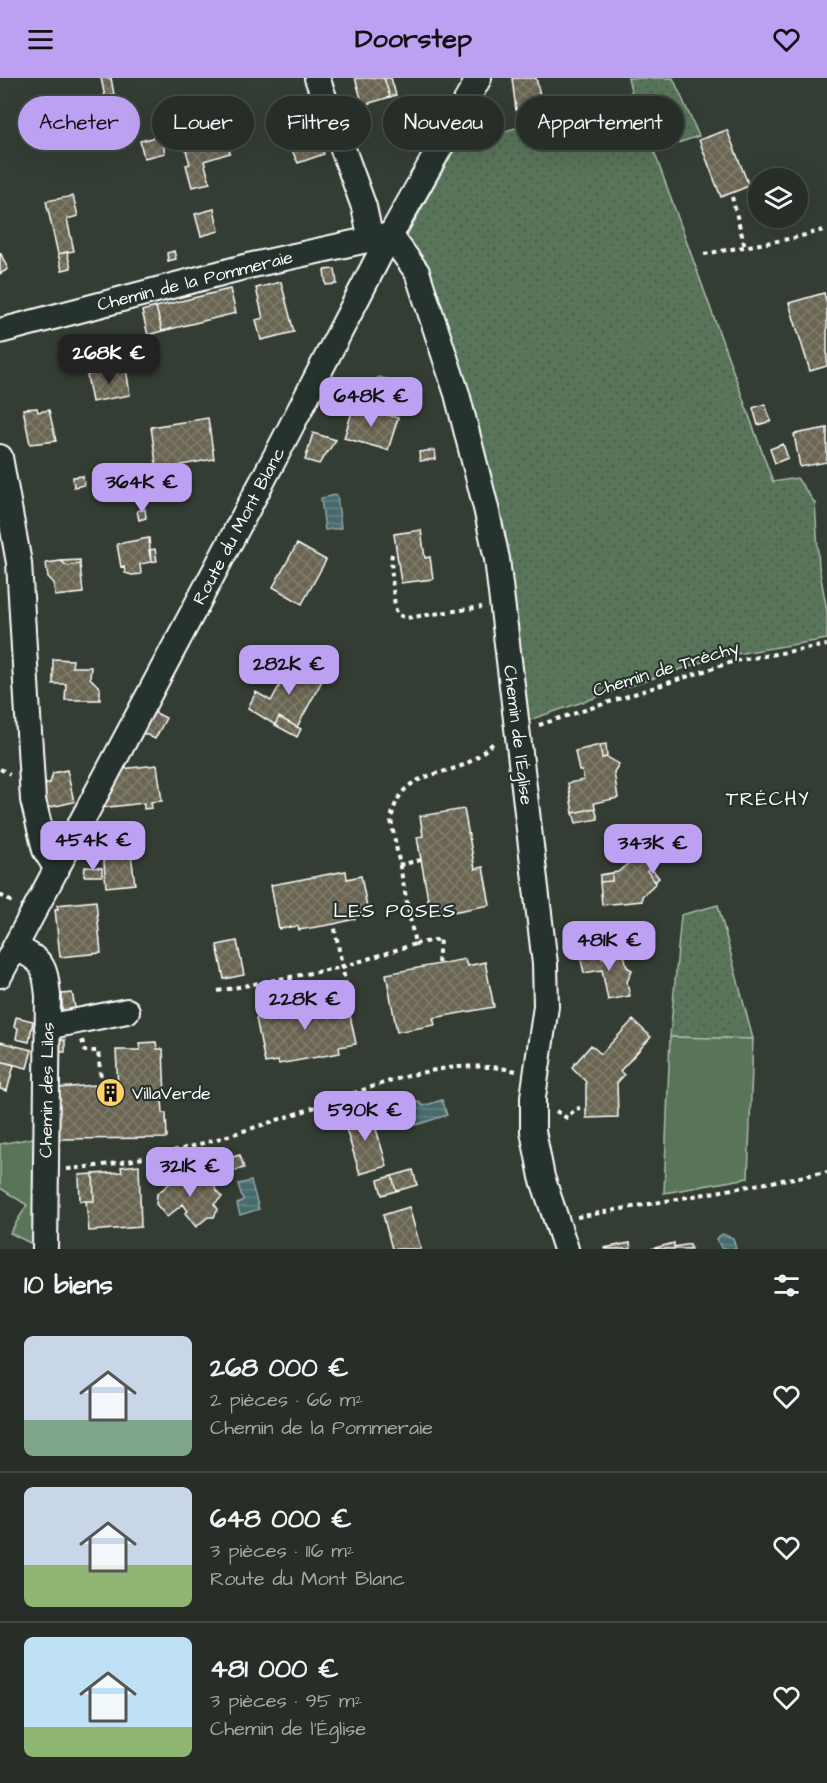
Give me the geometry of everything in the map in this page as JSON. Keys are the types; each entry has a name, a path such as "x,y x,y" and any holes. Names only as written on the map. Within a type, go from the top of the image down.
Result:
{"street":[{"path":"317,78 364,207 381,238"},
{"name":"Route du Mont Blanc","path":"0,975 57,869 381,238 479,78"},
{"name":"Chemin de la Pommeraie","path":"0,331 248,266 381,238"},
{"name":"Chemin de l'Église","path":"381,238 417,272 457,394 486,508 498,569 517,734 532,832 545,964 546,1006 533,1097 533,1131 542,1177 566,1249"},
{"path":"0,457 33,800 45,850 57,869"},
{"name":"Chemin des Lilas","path":"15,947 33,955 42,964 48,996 45,1249"},
{"path":"47,1027 127,1011"}],"path":[{"path":"732,197 745,247"},
{"path":"704,254 827,229"},
{"path":"392,554 390,563 394,583 394,603 397,614 400,616 406,618 489,605"},
{"name":"Chemin de Tréchy","path":"415,944 391,820 394,807 418,778 463,765 499,738 517,734 618,698 735,661 827,645"},
{"path":"399,865 421,860"},
{"path":"293,997 346,986 334,924"},
{"path":"218,991 342,967 415,944 440,939 438,964"},
{"path":"290,977 295,1005"},
{"path":"80,1037 85,1051 98,1051 102,1088"},
{"path":"46,1171 98,1167 176,1152 404,1077 473,1065 493,1066"},
{"path":"556,1111 567,1118 575,1108 580,1108"},
{"path":"555,1221 827,1172"}],"green space":[{"path":"628,78 673,78 681,96 625,96 632,94"},
{"path":"684,103 699,136 684,141"},
{"path":"516,128 516,150 657,150 654,151 773,482 797,478 815,503 819,567 827,611 827,639 717,657 523,722 430,276 407,235 454,150 504,150 504,131"},
{"path":"718,905 753,1039 670,1037 681,915"},
{"path":"670,1037 753,1039 748,1178 664,1193"},
{"path":"38,1137 34,1245 10,1233 27,1205 0,1188 0,1144"}],"water":[{"path":"379,377 406,385 402,397 376,389 374,381"},
{"path":"337,495 341,528 325,530 321,498"},
{"path":"442,1100 447,1115 416,1125 411,1109 414,1103 419,1102 423,1106"},
{"path":"251,1181 259,1209 240,1215 237,1204 243,1200 238,1184"},
{"path":"722,1234 733,1238 736,1249 722,1249 716,1239"}],"building":[{"path":"101,78 111,78 114,95 105,96"},
{"path":"355,78 384,78 390,96 383,96 383,99 371,103 371,96 360,96"},
{"path":"384,78 391,78 396,95 390,96"},
{"path":"512,78 536,78 540,96 516,96 516,110"},
{"path":"727,130 748,186 721,197 699,140"},
{"path":"152,138 152,150 164,150 165,153 144,158 140,141"},
{"path":"229,150 230,153 204,161 210,183 192,187 186,165 190,164 186,151"},
{"path":"292,150 322,150 324,154 298,163"},
{"path":"73,196 78,216 67,219 74,251 58,254 46,201"},
{"path":"214,209 219,231 201,236 195,214"},
{"path":"174,251 176,259 168,261 167,253"},
{"path":"0,252 8,269 0,274"},
{"path":"67,252 71,268 62,270 58,254"},
{"path":"335,269 337,284 326,285 324,270"},
{"path":"281,282 294,332 261,340 256,320 263,318 256,288"},
{"path":"230,289 236,313 162,331 156,307"},
{"path":"824,293 827,304 827,366 810,371 789,303"},
{"path":"156,307 162,331 148,335 142,311"},
{"path":"126,368 130,395 92,402 87,375"},
{"path":"765,404 771,421 758,425 753,408"},
{"path":"354,405 398,418 388,450 344,438"},
{"path":"37,408 38,412 49,410 56,441 30,444 23,409"},
{"path":"208,418 214,459 181,465 183,481 159,485 151,427"},
{"path":"827,428 827,462 800,467 794,434"},
{"path":"313,433 336,440 319,464 305,460"},
{"path":"783,444 788,458 775,463 770,449"},
{"path":"435,450 436,459 420,461 419,452"},
{"path":"83,476 84,485 74,487 73,477"},
{"path":"145,509 146,518 139,520 137,511"},
{"path":"421,530 425,558 430,557 433,579 401,583 394,534"},
{"path":"149,538 151,562 140,564 141,574 125,573 124,566 121,567 117,544"},
{"path":"297,544 326,560 302,604 273,587"},
{"path":"155,549 157,561 151,562 149,550"},
{"path":"80,560 80,564 67,566 61,561"},
{"path":"61,561 67,566 80,564 83,593 55,596 54,583 48,577 46,563"},
{"path":"53,659 73,660 72,667 91,667 90,678 100,688 100,700 65,700 66,684 53,684"},
{"path":"293,661 324,677 297,727 279,717 275,725 248,708 256,692 271,701"},
{"path":"152,711 166,718 155,739 141,732"},
{"path":"279,717 301,729 297,737 275,725"},
{"path":"606,744 607,757 602,758 600,745"},
{"path":"600,745 602,758 607,757 619,764 614,772 618,798 594,803 595,808 573,813 568,783 584,780 582,771 579,771 575,751"},
{"path":"157,765 162,801 151,802 152,808 144,809 144,803 100,808 121,769"},
{"path":"67,770 74,802 46,808 41,785 50,783 53,773"},
{"path":"595,808 598,819 576,823 573,813"},
{"path":"464,809 475,869 483,867 490,905 431,916 417,837 423,836 420,816"},
{"path":"130,847 135,884 106,887 103,850"},
{"path":"639,854 651,868 647,871 656,883 642,896 642,901 602,905 600,882 612,881 612,873 618,872"},
{"path":"85,867 102,868 102,876 84,876"},
{"path":"651,868 659,878 655,882 647,871"},
{"path":"346,871 347,879 361,876 368,912 354,915 355,919 334,924 299,930 298,926 279,929 271,885"},
{"path":"612,873 612,881 600,882 600,875"},
{"path":"96,901 101,953 60,957 55,909 58,909 57,905"},
{"path":"237,941 244,975 224,979 217,945"},
{"path":"600,948 602,958 624,954 627,967 632,970 627,982 630,996 608,1000 602,970 584,973 579,951"},
{"path":"465,959 467,966 485,962 494,1007 433,1018 435,1025 397,1032 386,974"},
{"path":"72,993 76,1012 62,1014 62,994"},
{"path":"330,999 331,1004 347,1001 356,1044 339,1047 340,1053 279,1064 278,1061 265,1063 256,1018 270,1015 269,1010"},
{"path":"16,1017 33,1021 29,1042 16,1039 18,1028 14,1027"},
{"path":"633,1020 651,1037 620,1071 624,1075 617,1083 618,1117 586,1118 586,1082 572,1067 591,1045 601,1054"},
{"path":"58,1040 65,1040 65,1052 58,1052"},
{"path":"0,1042 32,1050 27,1068 0,1061"},
{"name":"VillaVerde","path":"156,1042 157,1049 163,1049 165,1098 162,1099 163,1113 166,1113 167,1138 59,1139 57,1088 95,1085 95,1088 118,1088 116,1050 140,1050 139,1043"},
{"path":"0,1061 14,1065 7,1091 0,1089"},
{"path":"370,1109 387,1166 360,1174 343,1119"},
{"path":"240,1155 244,1168 225,1173 222,1160"},
{"path":"139,1165 141,1227 89,1231 86,1201 94,1201 93,1174 122,1172 121,1167"},
{"path":"413,1170 417,1185 396,1191 392,1176"},
{"path":"200,1171 207,1179 216,1180 215,1189 222,1197 214,1204 218,1209 214,1217 208,1217 196,1227 185,1213 188,1211 183,1204 167,1217 156,1204 157,1194 181,1174 187,1182"},
{"path":"93,1174 94,1201 80,1201 79,1175"},
{"path":"392,1176 396,1191 382,1195 378,1180"},
{"path":"409,1207 421,1249 392,1249 383,1215"},
{"path":"630,1243 631,1249 604,1248"},
{"path":"674,1243 674,1247 690,1244 691,1249 651,1249"}],"place":[{"name":"VillaVerde","path":"111,1093"}],"district":[{"name":"TRÉCHY","path":"768,799"},
{"name":"LES POSES","path":"395,911"}]}
